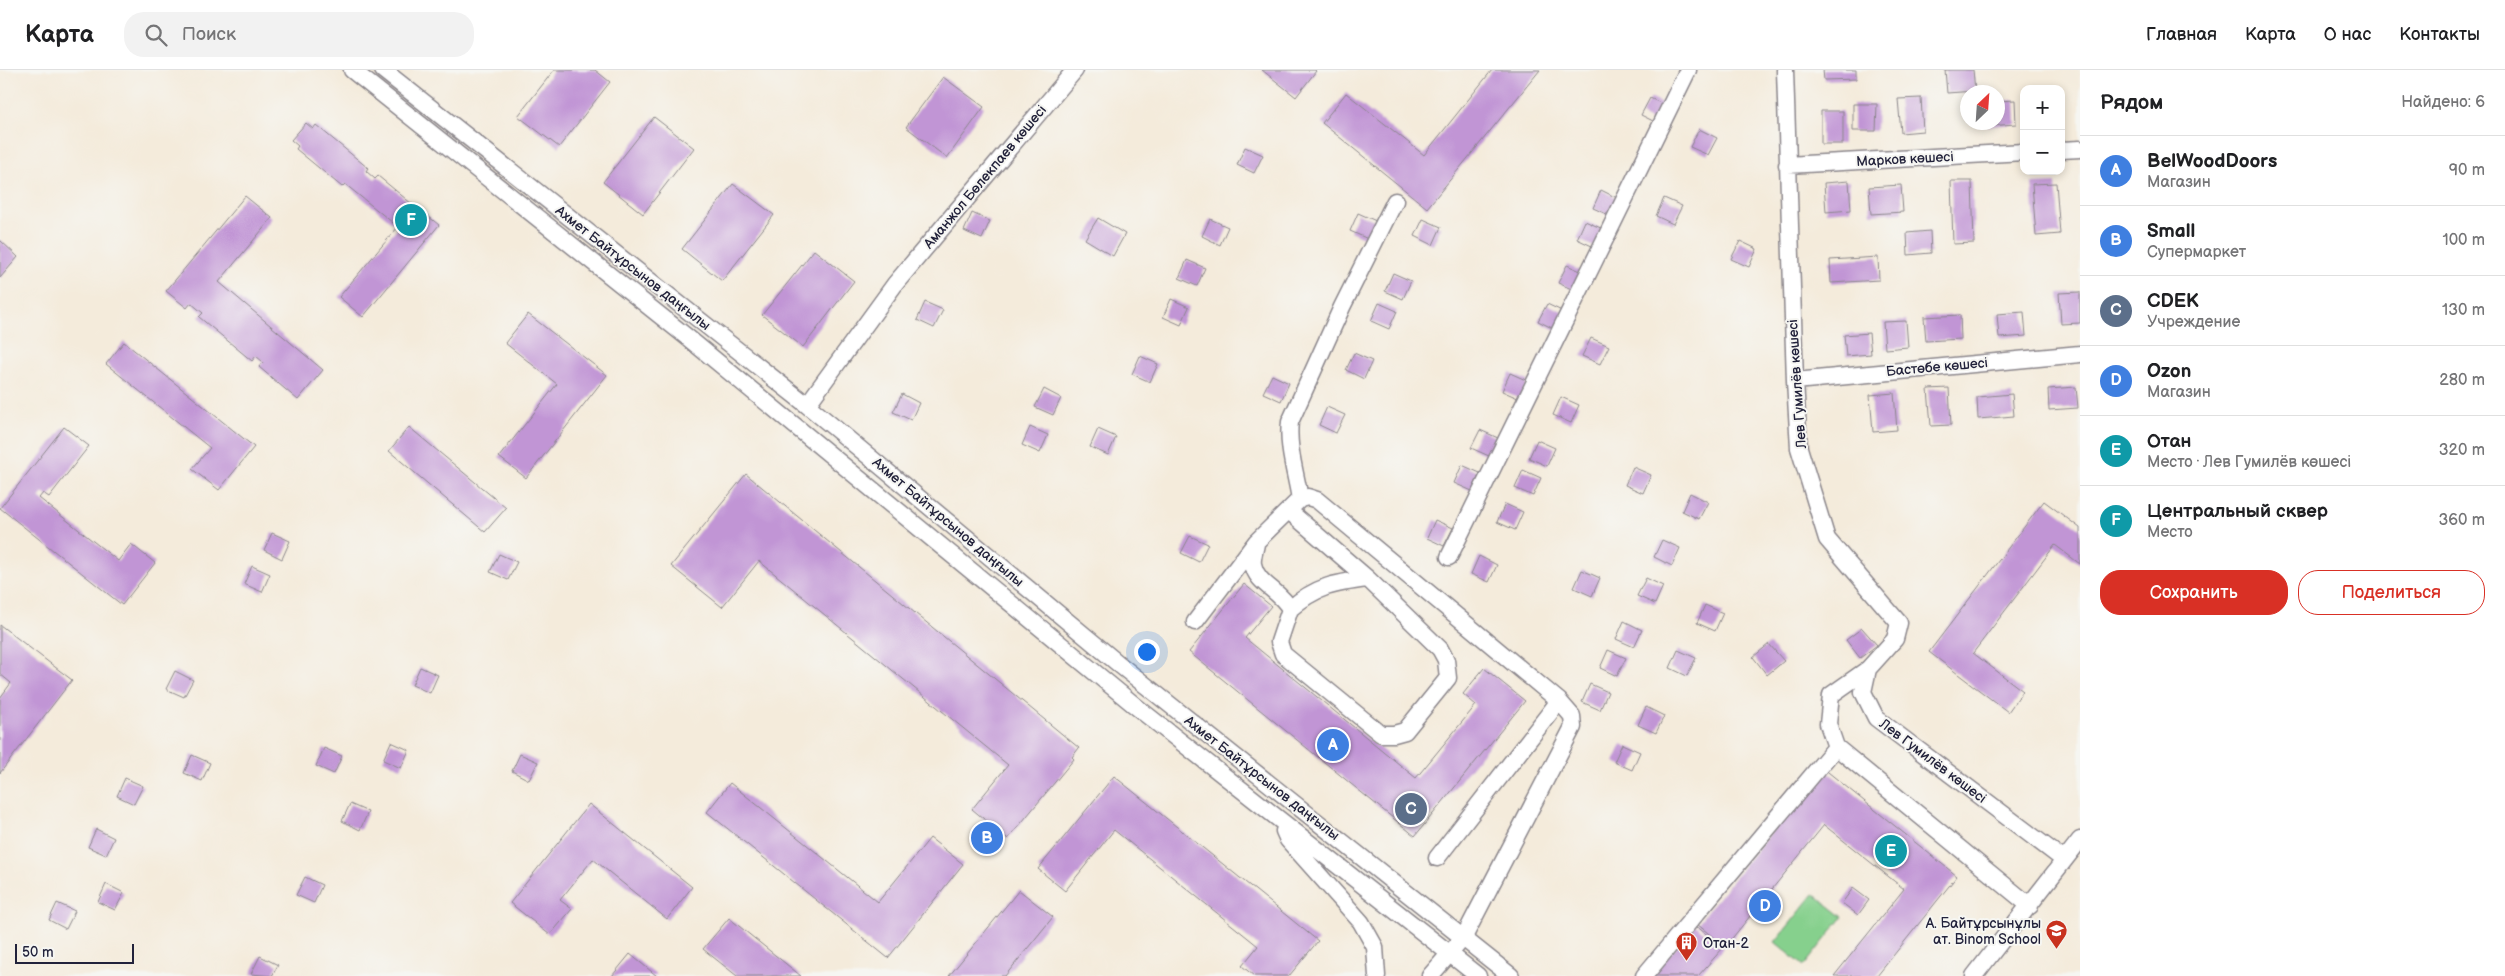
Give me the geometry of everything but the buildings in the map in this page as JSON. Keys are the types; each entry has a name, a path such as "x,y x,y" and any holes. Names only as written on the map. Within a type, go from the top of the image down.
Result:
{"street":[{"name":"Ахмет Байтұрсынов даңғылы","path":"352,70 687,337 1280,822 1477,976"},
{"name":"Ахмет Байтұрсынов даңғылы","path":"383,70 807,405 1120,665 1511,976"},
{"name":"Аманжол Бөлекпаев көшесі","path":"807,405 895,284 1075,70"},
{"path":"1449,557 1688,70"},
{"name":"Лев Гумилёв көшесі","path":"1785,70 1795,381 1800,448 1827,539 1899,623 1895,639 1868,669 1863,692 1876,718 2064,860"},
{"path":"2065,150 2080,149"},
{"name":"Марков көшесі","path":"1787,165 2020,152"},
{"path":"491,182 504,166"},
{"path":"1368,579 1322,587 1304,596 1290,609 1279,642 1283,654 1381,734 1394,734 1404,731 1448,678 1446,660 1440,649 1295,505 1294,458 1288,438 1290,422 1342,307 1395,201"},
{"name":"Бастөбе көшесі","path":"1795,381 2080,354"},
{"path":"1195,622 1256,542 1295,505 1308,497 1318,500 1559,701 1572,716 1573,727 1464,937 1430,976"},
{"path":"1256,542 1253,564 1259,579 1285,598 1290,609"},
{"path":"1868,669 1831,695 1828,724 1836,747 2030,906"},
{"path":"1437,858 1559,701"},
{"path":"1644,976 1836,747"},
{"path":"1280,822 1288,840 1361,922 1375,947 1377,976"},
{"path":"1974,976 2080,840"},
{"path":"1477,976 1490,959"}],"green space":[{"path":"1814,894 1843,917 1804,966 1775,942"}],"place":[{"name":"Центральный сквер","path":"411,220"},
{"name":"BelWoodDoors","path":"1333,745"},
{"name":"CDEK","path":"1411,809"},
{"name":"Small","path":"987,838"},
{"name":"Отан","path":"1891,851"},
{"name":"Ozon","path":"1765,906"},
{"name":"А. Байтұрсынұлы ат. Binom School","path":"2057,950"},
{"name":"Отан-2","path":"1687,962"}]}
